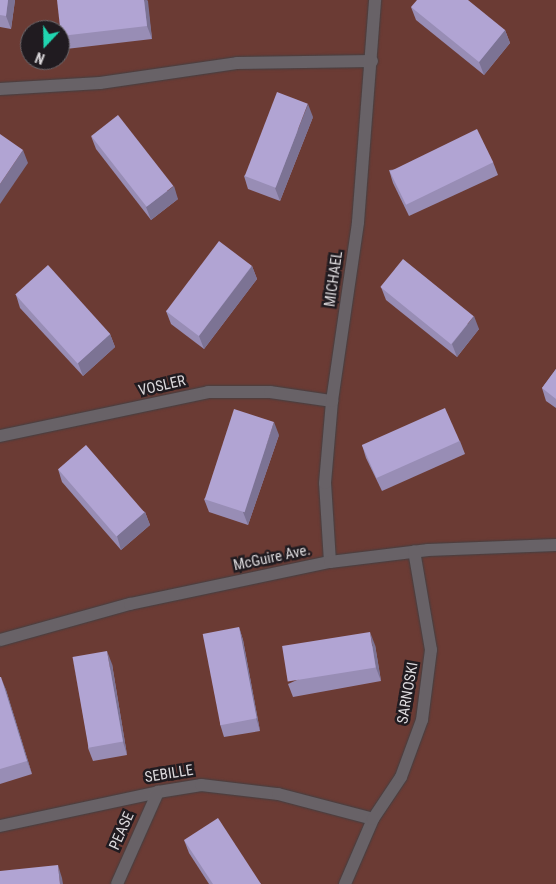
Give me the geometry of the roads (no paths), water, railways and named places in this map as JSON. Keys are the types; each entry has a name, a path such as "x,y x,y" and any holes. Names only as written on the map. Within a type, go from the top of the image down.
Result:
{"lane":[{"name":"MICHAEL","path":"330,562 325,484 332,401 358,222 372,61 375,0"},
{"path":"0,89 100,83 238,63 372,61"},
{"name":"VOSLER","path":"0,436 208,392 270,392 332,401"},
{"name":"McGuire Ave.","path":"0,640 130,604 330,562 414,551 556,546"},
{"name":"SARNOSKI","path":"345,884 373,819 400,777 422,720 431,650 414,551"},
{"name":"SEBILLE","path":"0,826 158,792 201,785 278,794 373,819"},
{"name":"PEASE","path":"117,884 158,792"}]}
